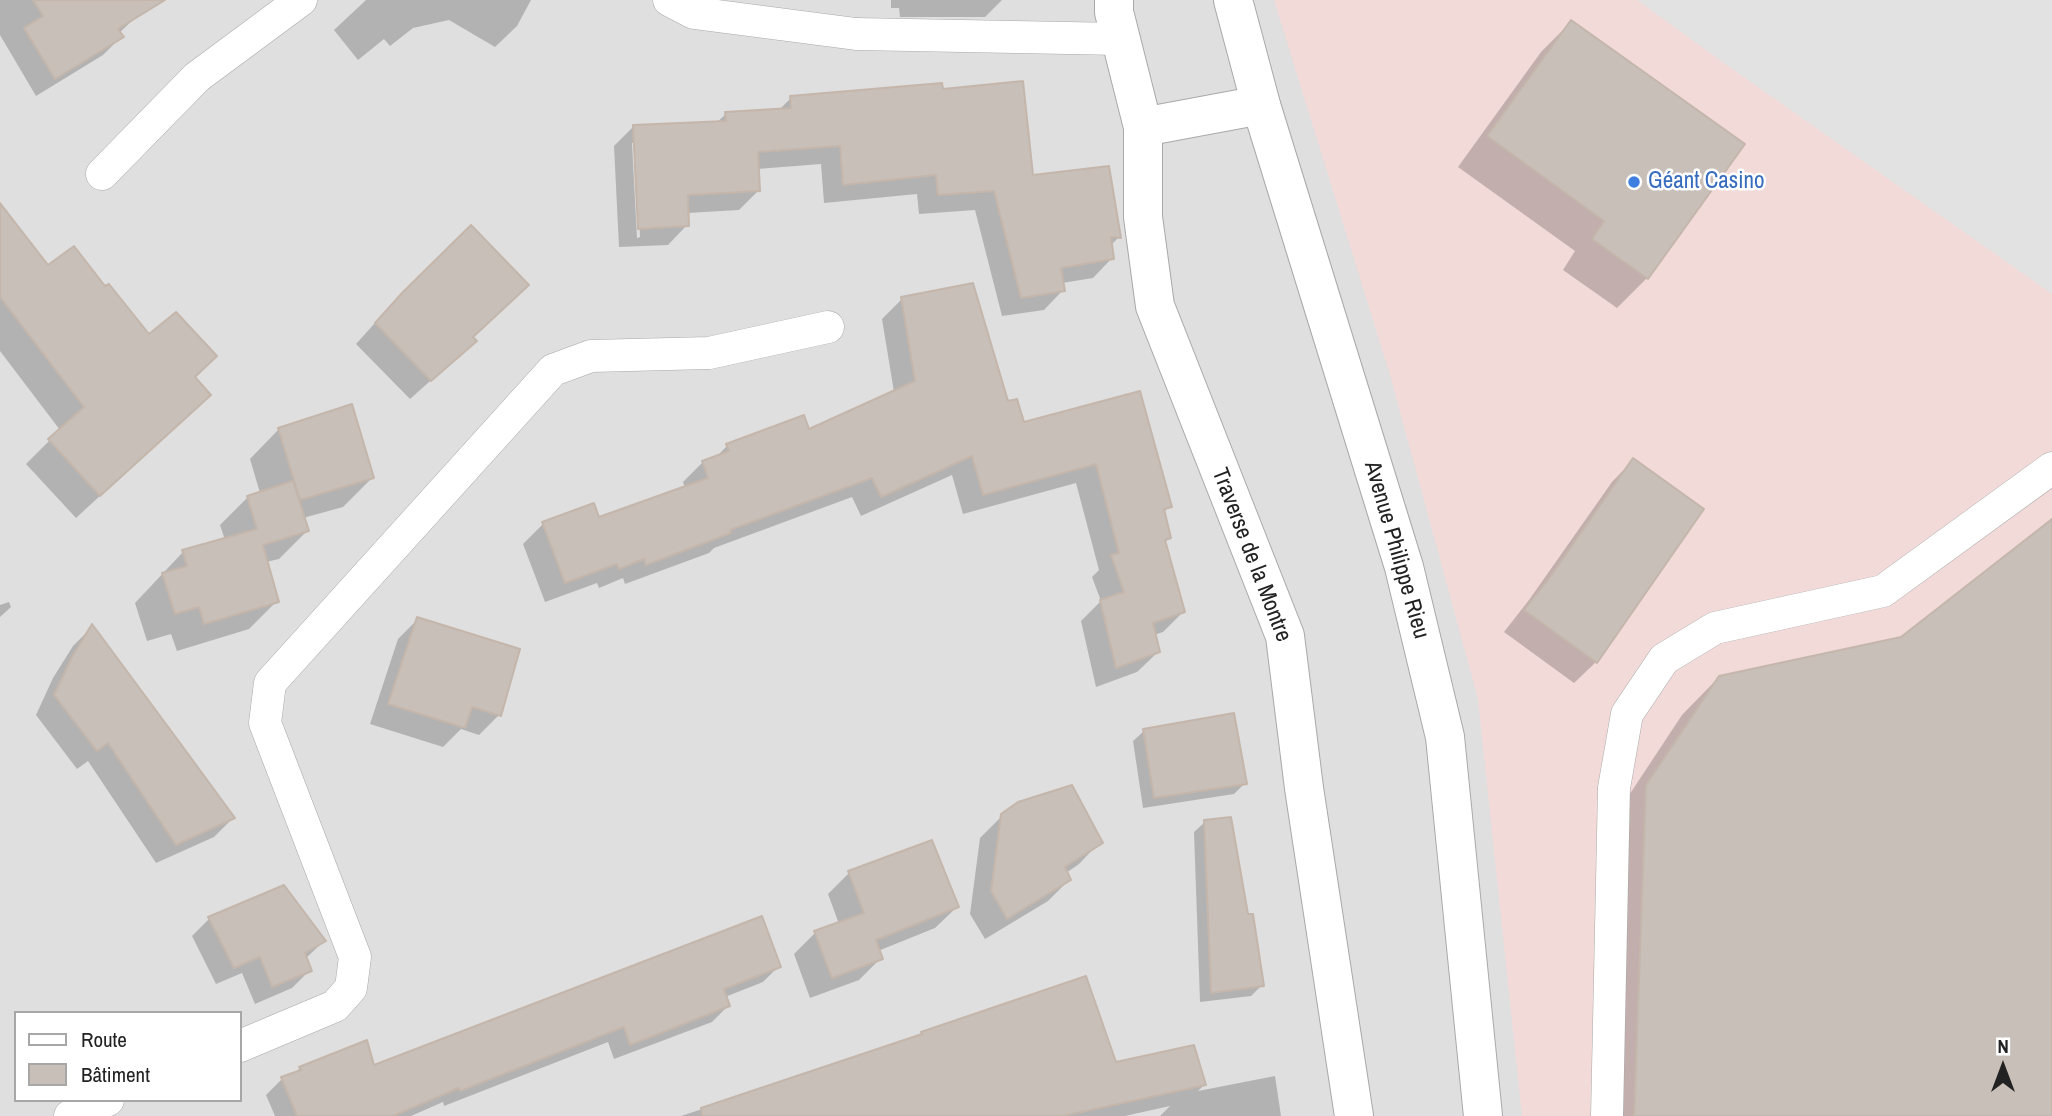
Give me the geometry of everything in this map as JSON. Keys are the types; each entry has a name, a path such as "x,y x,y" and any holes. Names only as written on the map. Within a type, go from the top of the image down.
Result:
{"street":[{"name":"Traverse de la Montre","path":"1114,0 1114,12 1143,127 1143,217 1155,306 1285,636 1304,788 1354,1116"},
{"name":"Avenue Philippe Rieu","path":"1233,0 1261,104 1404,567 1445,737 1483,1116"},
{"path":"1143,127 1261,104"}],"lane":[{"path":"102,174 197,77 300,0"},
{"path":"669,0 694,13 856,34 1121,39"},
{"path":"242,1045 335,1006 351,988 355,957 265,723 270,683 553,370 591,356 709,353 828,327"},
{"path":"1607,1116 1614,788 1627,714 1664,659 1714,628 1883,591 2052,468"},
{"path":"70,1116 103,1102"}],"shaded area":[{"path":"0,0 2052,0 2052,1116 0,1116"},
{"path":"1274,0 2052,0 2052,1116 1522,1116 1478,699 1390,375"},
{"path":"1637,0 2052,0 2052,294 1728,66"}],"building":[{"path":"33,0 165,0 118,29 124,37 55,79 24,28 43,16"},
{"name":"Géant Casino","path":"1571,20 1745,144 1648,279 1592,239 1604,221 1487,136"},
{"path":"1023,81 1033,175 1109,166 1121,238 1111,237 1114,259 1061,268 1065,291 1021,298 994,191 938,195 936,175 843,185 840,146 758,152 760,191 688,195 689,226 638,229 633,125 726,121 725,112 791,108 790,96 942,83 943,89"},
{"path":"0,203 48,265 74,246 105,286 109,284 149,334 176,312 217,356 195,377 211,395 100,496 48,439 84,407 0,297"},
{"path":"471,225 529,285 473,337 477,341 431,381 375,323"},
{"path":"973,283 1008,401 1017,399 1024,422 1140,391 1172,507 1164,509 1171,538 1165,540 1185,612 1153,623 1160,652 1116,668 1100,600 1124,592 1111,555 1119,553 1096,464 983,495 972,456 881,497 872,478 730,530 731,533 646,565 644,559 619,569 617,564 565,583 542,522 594,503 599,517 708,478 702,461 729,451 726,444 804,415 809,429 915,381 901,297"},
{"path":"352,404 374,478 300,500 278,428"},
{"path":"1633,458 1704,509 1597,663 1524,610"},
{"path":"293,481 309,531 263,545 279,602 204,624 199,607 175,614 162,573 187,566 182,550 257,529 247,496"},
{"path":"2052,519 2052,1116 1634,1116 1646,785 1719,676 1901,637"},
{"path":"417,617 520,649 501,716 472,707 465,728 388,704"},
{"path":"92,624 235,818 176,845 108,743 97,751 54,695"},
{"path":"1234,713 1247,784 1154,798 1143,729"},
{"path":"1072,785 1103,843 1065,867 1071,880 1007,919 991,891 1001,814 1018,802"},
{"path":"1231,817 1248,914 1253,914 1264,986 1211,993 1204,820"},
{"path":"932,840 959,907 876,940 883,959 832,978 814,931 864,913 848,871"},
{"path":"284,885 326,941 305,953 312,971 272,987 260,957 234,968 208,917"},
{"path":"762,916 781,967 724,989 730,1006 630,1045 624,1027 460,1091 459,1088 393,1116 297,1116 281,1077 367,1040 374,1065"},
{"path":"1086,976 1116,1062 1194,1045 1206,1085 1063,1116 702,1116 701,1108"}],"place":[{"name":"Géant Casino","path":"1634,182"}]}
